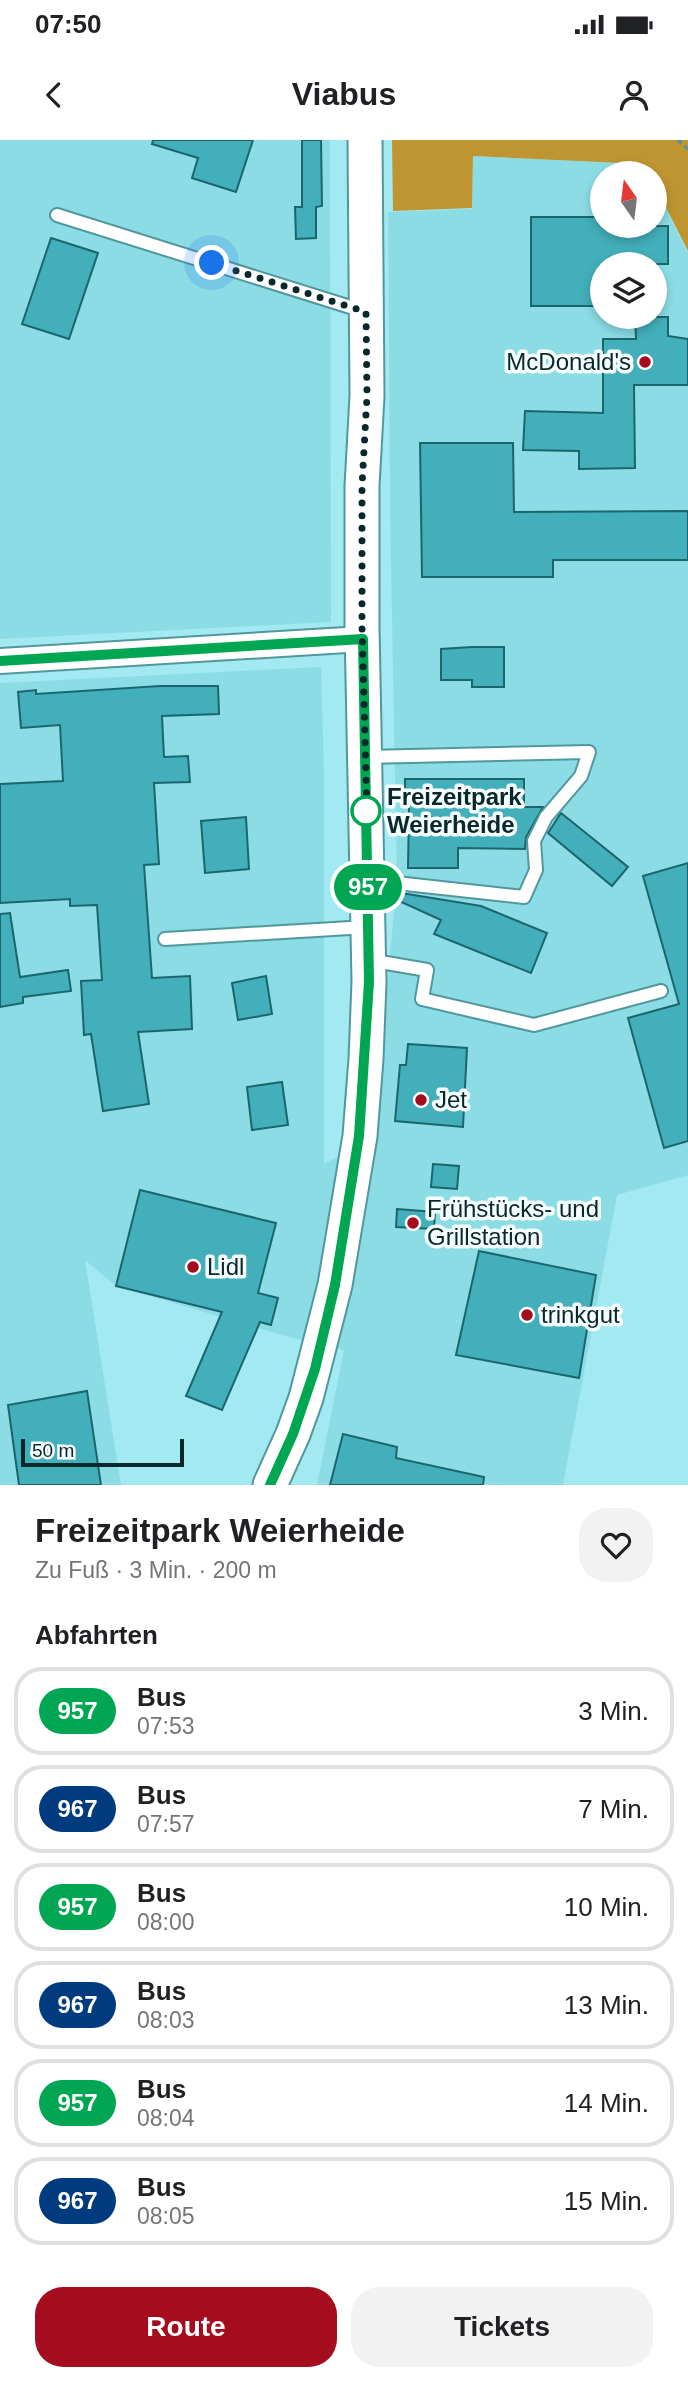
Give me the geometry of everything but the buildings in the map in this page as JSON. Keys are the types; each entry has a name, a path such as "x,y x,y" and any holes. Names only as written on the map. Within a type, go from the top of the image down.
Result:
{"main road":[{"path":"271,1485 306,1398 337,1274 359,1136 368,1016 362,486 367,396 365,140"}],"street":[{"path":"0,661 363,639"}],"lane":[{"path":"57,215 366,312"},
{"path":"364,757 589,752 581,776 546,817 534,841 536,870 524,897 368,880"},
{"path":"165,939 369,927"},
{"path":"369,960 427,970 422,999 534,1025 660,991"}],"path":[{"path":"678,140 688,149"}],"shaded area":[{"path":"0,140 330,140 331,622 0,639"},
{"path":"392,140 688,140 688,251 667,210 667,161 590,162 473,156 472,208 393,211"},
{"path":"473,156 590,162 590,238 667,238 667,211 688,253 688,1175 617,1195 563,1485 317,1485 344,1350 289,1337 116,1286 85,1260 121,1485 0,1485 0,683 321,667 324,778 324,1164 373,1138 397,880 388,212 472,209"}],"bus line":[{"name":"957","path":"0,661 363,639 369,982 359,1136 335,1285 315,1369 293,1434 270,1485"}],"place":[{"name":"McDonald's","path":"645,362"},
{"name":"Freizeitpark Weierheide","path":"366,811"},
{"name":"Jet","path":"421,1100"},
{"name":"Frühstücks- und Grillstation","path":"413,1223"},
{"name":"Lidl","path":"193,1267"},
{"name":"trinkgut","path":"527,1315"}],"route":[{"path":"212,263 366,312 367,396 362,486 362,627 367,814 366,811"}]}
